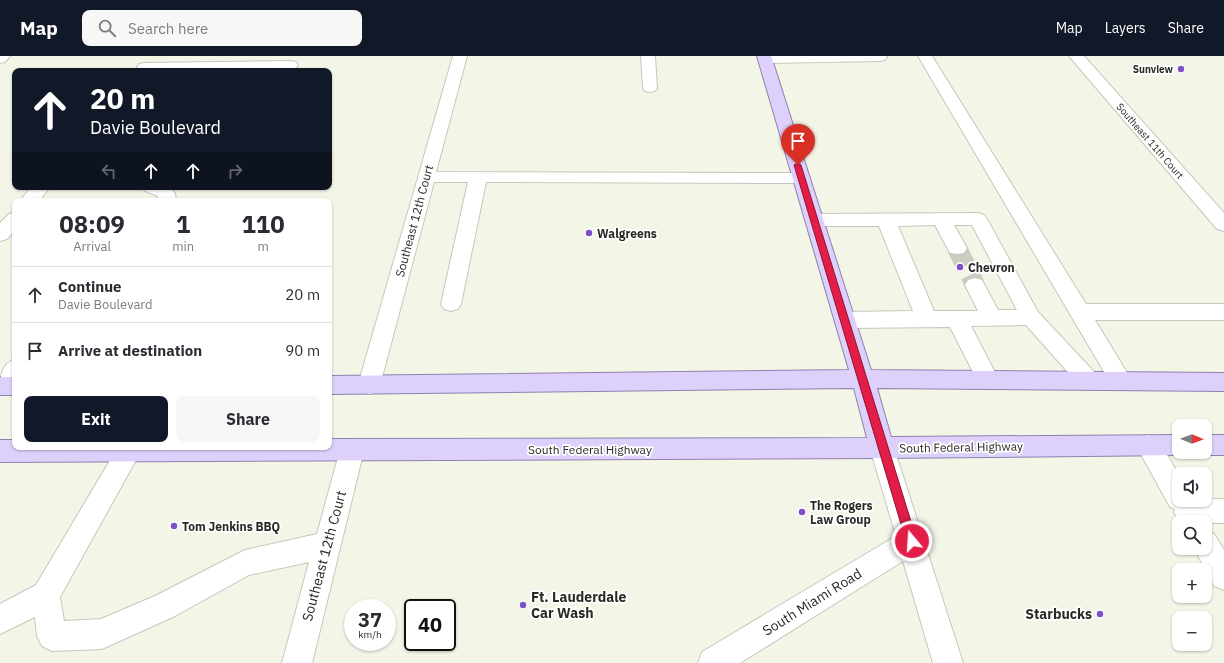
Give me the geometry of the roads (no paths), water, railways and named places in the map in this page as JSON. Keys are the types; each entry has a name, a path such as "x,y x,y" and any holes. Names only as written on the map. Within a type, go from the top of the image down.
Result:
{"main road":[{"path":"765,57 863,379 882,448"},
{"path":"332,386 863,379 1224,382"},
{"name":"South Federal Highway","path":"0,451 882,448 1172,445"},
{"path":"1212,445 1224,445"}],"street":[{"path":"0,59 3,56"},
{"name":"Southeast 12th Court","path":"369,385 460,56"},
{"path":"648,56 650,88"},
{"path":"925,56 1121,381"},
{"name":"Southeast 11th Court","path":"1076,56 1222,220"},
{"path":"765,57 880,57"},
{"path":"146,65 291,65"},
{"path":"426,177 801,178"},
{"path":"451,304 478,177"},
{"path":"32,198 38,190"},
{"path":"161,190 167,192 167,198"},
{"path":"941,219 956,248"},
{"path":"814,220 978,219 1031,316 1089,381"},
{"path":"886,220 927,319"},
{"path":"6,233 12,223"},
{"path":"975,285 992,318"},
{"path":"1079,312 1224,312"},
{"path":"845,320 957,319 1031,316"},
{"path":"957,319 988,380"},
{"path":"6,386 12,374"},
{"path":"1148,445 1184,508 1224,511"},
{"path":"882,448 912,541 948,663"},
{"path":"0,620 46,595 129,450"},
{"name":"Southeast 12th Court","path":"297,663 352,450"},
{"name":"South Miami Road","path":"713,663 912,541"},
{"path":"46,595 52,636 102,634 164,606 245,563 328,545"},
{"path":"1212,555 1224,576"}],"tunnel":[{"path":"957,248 975,285"}],"place":[{"name":"Sunview","path":"1181,69"},
{"name":"Walgreens","path":"589,233"},
{"name":"Chevron","path":"960,267"},
{"name":"The Rogers Law Group","path":"802,512"},
{"name":"Tom Jenkins BBQ","path":"174,526"},
{"name":"Ft. Lauderdale Car Wash","path":"523,605"},
{"name":"Starbucks","path":"1100,614"}]}
